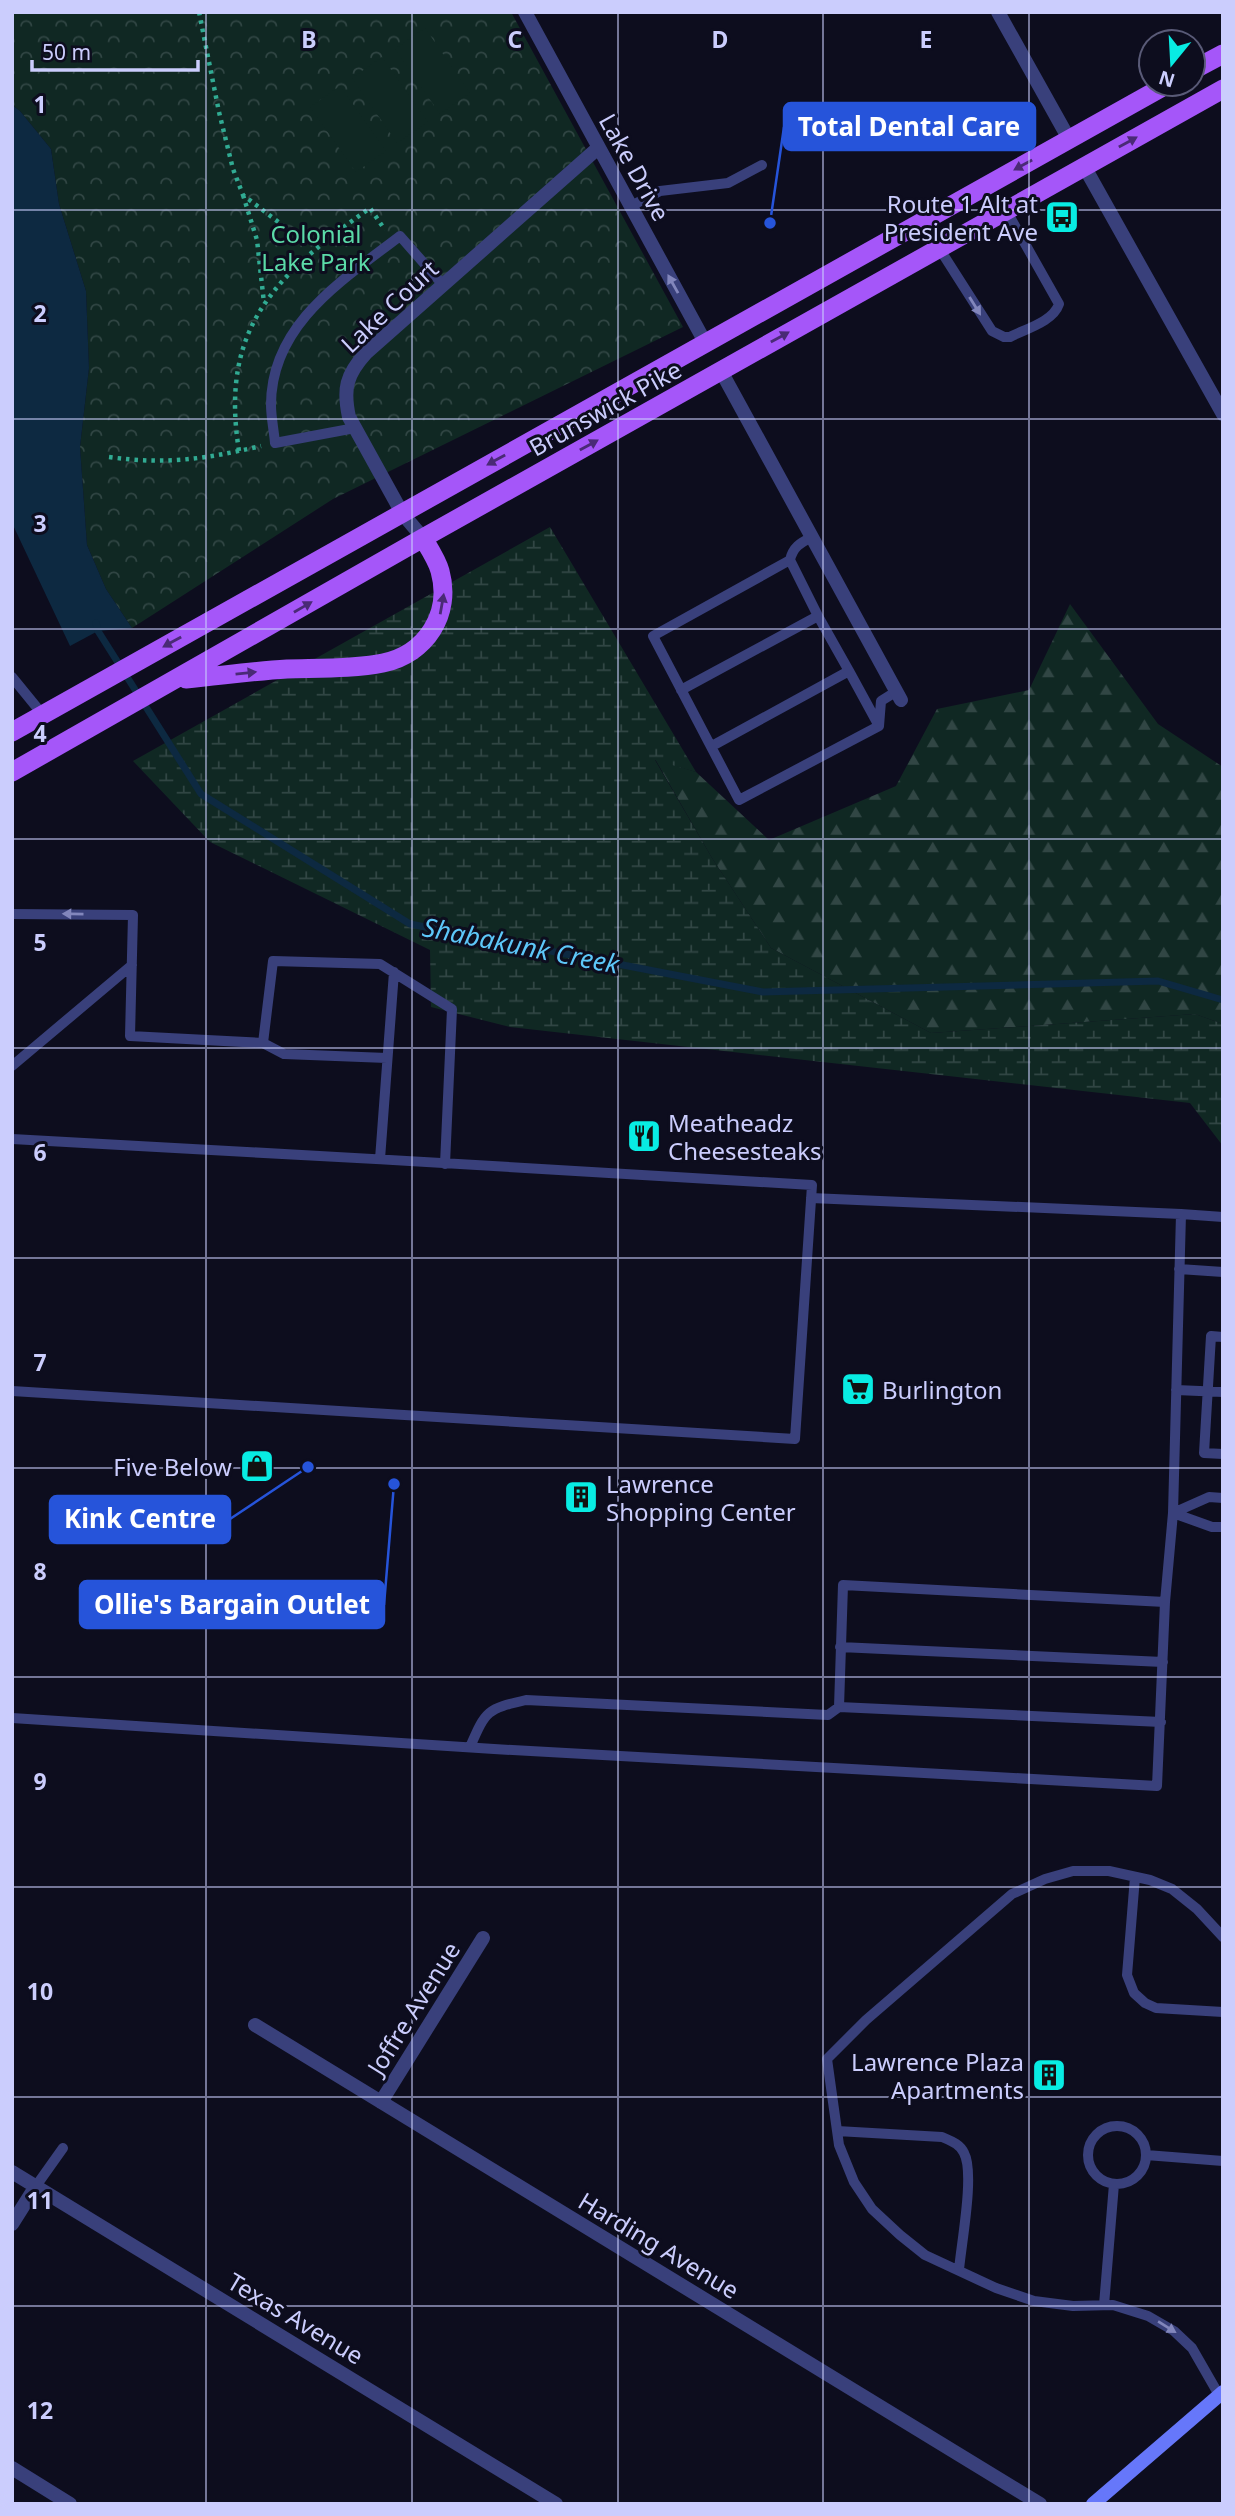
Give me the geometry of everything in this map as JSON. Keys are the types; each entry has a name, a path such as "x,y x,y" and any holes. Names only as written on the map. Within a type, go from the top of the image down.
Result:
{"main road":[{"path":"1207,63 1223,54"},
{"name":"Brunswick Pike","path":"12,772 1223,89"},
{"name":"Brunswick Pike","path":"12,732 1143,98"},
{"path":"178,680 382,664 403,657 420,646 433,630 442,611 444,591 440,568 423,538"},
{"path":"1093,2504 1222,2395"}],"street":[{"name":"Lake Drive","path":"525,12 706,344"},
{"path":"998,12 1069,139"},
{"name":"Lake Court","path":"423,538 402,513 349,417 345,400 347,382 354,366 598,148"},
{"path":"1084,166 1223,414"},
{"path":"721,371 899,696"},
{"name":"Joffre Avenue","path":"381,2102 483,1938"},
{"name":"Harding Avenue","path":"255,2025 1040,2504"},
{"name":"Texas Avenue","path":"12,2172 556,2504"},
{"path":"12,2224 36,2186"},
{"path":"12,2468 70,2504"}],"lane":[{"path":"631,206 660,191 728,183 762,165"},
{"path":"939,248 992,331 1010,337 1049,318 1059,304 1006,210"},
{"path":"355,428 275,443 271,405 274,377 281,351 295,327 347,276 400,236 443,285"},
{"path":"812,537 797,544 790,560 879,726"},
{"path":"790,560 653,636 739,800 879,726"},
{"path":"681,690 818,616"},
{"path":"712,746 849,671"},
{"path":"12,677 43,715"},
{"path":"879,726 881,701 899,696"},
{"path":"12,914 133,915 130,1036 263,1043 284,1054 387,1058"},
{"path":"263,1043 274,961 380,964 452,1009 445,1164"},
{"path":"12,1066 132,965"},
{"path":"380,1159 394,972"},
{"path":"12,1139 256,1150 812,1185 796,1438 12,1391"},
{"path":"811,1198 1223,1217"},
{"path":"12,1718 1157,1786 1165,1602 1173,1513 1181,1214"},
{"path":"1179,1269 1223,1272"},
{"path":"1223,1337 1210,1336 1204,1452 1223,1454"},
{"path":"1176,1390 1223,1392"},
{"path":"1173,1513 1209,1497 1223,1498"},
{"path":"1173,1513 1212,1527 1223,1527"},
{"path":"839,1707 843,1585 1165,1602"},
{"path":"841,1647 1163,1662"},
{"path":"470,1747 480,1724 494,1708 526,1700 828,1715 839,1707 1161,1722"},
{"path":"1222,2395 1192,2347 1174,2331 1148,2316 1113,2305 1073,2306 1034,2301 996,2288 925,2255 872,2209 854,2182 839,2145 827,2059 866,2020 1001,1903 1012,1894 1045,1879 1073,1871 1109,1871 1172,1889 1197,1909 1223,1937"},
{"path":"1135,1877 1127,1975 1134,1993 1156,2008 1223,2012"},
{"path":"1115,2126 1133,2130 1145,2146 1146,2155 1140,2173 1133,2180 1114,2184 1097,2176 1088,2159 1088,2150 1098,2133 1115,2126"},
{"path":"837,2130 942,2137 956,2144 965,2154 969,2173 959,2270"},
{"path":"36,2186 64,2148"},
{"path":"1146,2155 1223,2161"},
{"path":"1104,2305 1114,2184"}],"path":[{"path":"199,12 233,169 257,240 264,304"},
{"path":"243,195 294,234 318,246"},
{"path":"239,452 233,419 239,357 264,304 282,280 318,246 370,208 393,242"},
{"path":"109,457 145,462 178,462 275,443"}],"green space":[{"name":"Colonial Lake Park","path":"12,12 511,12 683,327 333,499 132,628 106,589 87,545 80,447 89,368 86,291 59,204 51,149 12,105"},
{"path":"425,28 470,93 440,114 395,49"},
{"path":"382,57 428,122 397,143 352,78"},
{"path":"340,86 386,151 356,172 310,107"},
{"path":"550,527 696,772 655,760 712,858 771,948 931,1033 1195,1014 1223,1024 1223,1146 1190,1103 510,1027 431,1007 430,950 210,842 133,761"},
{"path":"1070,604 1158,724 1223,767 1223,1024 1195,1014 931,1033 771,948 712,858 655,759 696,772 769,840 896,786 937,709 1029,690"}],"water":[{"path":"12,105 51,149 59,204 86,291 89,368 80,447 87,545 106,589 132,628 98,631 70,646 12,523"}],"waterway":[{"name":"Shabakunk Creek","path":"96,623 98,631 201,794 410,924 763,992 1158,981 1223,1000"}],"place":[{"name":"Route 1 Alt at President Ave","path":"1062,217"},
{"name":"Total Dental Care","path":"770,223"},
{"name":"Meatheadz Cheesesteaks","path":"644,1136"},
{"name":"Burlington","path":"858,1389"},
{"name":"Five Below","path":"257,1466"},
{"name":"Kink Centre","path":"308,1467"},
{"name":"Ollie's Bargain Outlet","path":"394,1484"},
{"name":"Lawrence Shopping Center","path":"581,1497"},
{"name":"Lawrence Plaza Apartments","path":"1049,2075"}]}
